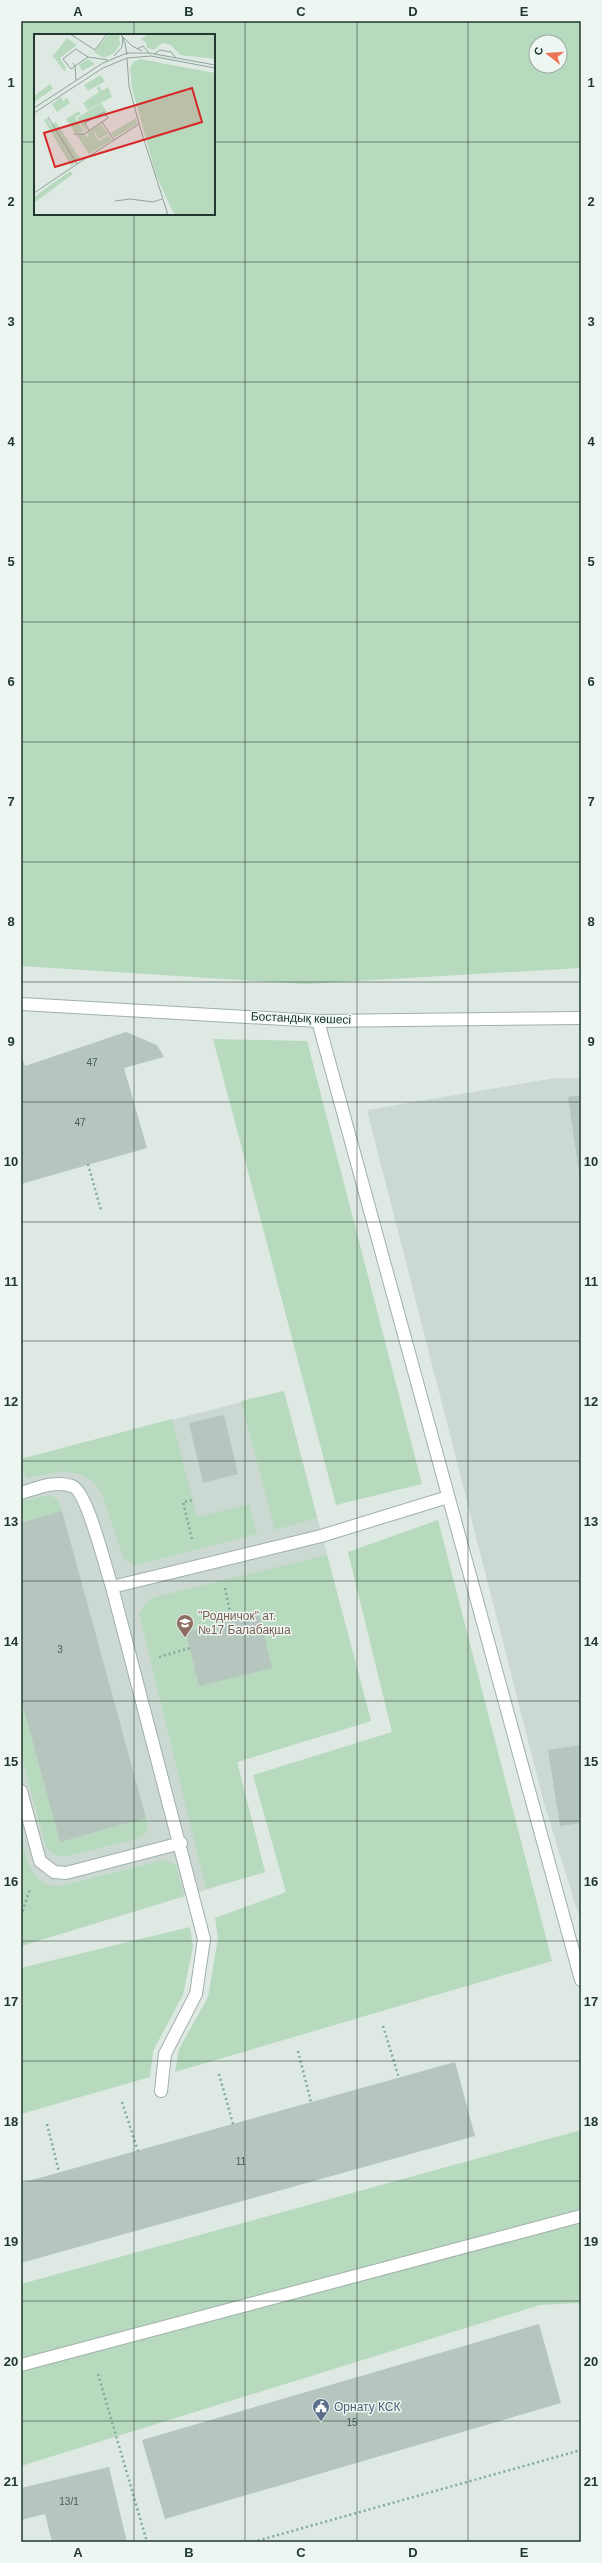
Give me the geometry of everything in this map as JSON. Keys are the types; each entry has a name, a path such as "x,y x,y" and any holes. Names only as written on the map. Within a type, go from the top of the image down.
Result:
{"street":[{"name":"Бостандық көшесі","path":"21,1004 318,1021 581,1018"},
{"path":"318,1021 581,1980"},
{"path":"21,1493 58,1483 74,1486 85,1499 112,1587 181,1843 204,1939 196,1994 165,2054 161,2091"},
{"path":"112,1587 321,1536 448,1497"},
{"path":"21,1791 40,1861 54,1872 66,1873 181,1843"},
{"path":"21,2365 581,2216"}],"path":[{"path":"88,1164 101,1210"},
{"path":"193,1500 183,1502 199,1567"},
{"path":"219,1562 232,1621"},
{"path":"383,2026 399,2078"},
{"path":"298,2051 312,2102"},
{"path":"219,2074 232,2124"},
{"path":"122,2102 138,2151"},
{"path":"48,2124 59,2172"},
{"path":"90,2346 147,2542"},
{"path":"253,2542 581,2450"}],"shaded area":[{"path":"555,1078 581,1078 581,1923 544,1803 367,1110"},
{"name":"\"Родничок\" ат. №17 Балабақша","path":"284,1391 371,1721 237,1762 265,1872 21,1946 21,1459"}],"green space":[{"path":"21,21 581,21 581,968 305,984 21,966"},
{"path":"213,1039 307,1041 422,1484 336,1505"},
{"path":"284,1391 317,1518 275,1530 241,1401"},
{"path":"172,1419 197,1517 249,1504 257,1534 136,1565 124,1559 101,1492 93,1481 79,1474 63,1471 26,1478 21,1459"},
{"path":"50,1495 57,1499 62,1511 21,1523 21,1501"},
{"path":"438,1520 552,1961 175,2072 179,2049 208,1997 218,1938 215,1918 286,1892 253,1775 392,1732 348,1552"},
{"path":"327,1555 371,1721 237,1762 265,1872 206,1889 139,1613 150,1599 159,1596"},
{"path":"21,1699 60,1842 146,1818 147,1830 143,1836 68,1856 55,1855 48,1850 21,1754"},
{"path":"21,1838 32,1871 43,1882 51,1885 61,1886 164,1860 176,1865 184,1896 21,1946"},
{"path":"190,1927 193,1947 183,1995 153,2051 150,2077 21,2114 21,1968"},
{"path":"581,2130 581,2303 540,2305 21,2466 21,2284"}],"building":[{"path":"126,1032 157,1045 164,1057 124,1068 147,1148 21,1184 21,1055 25,1066"},
{"path":"581,1095 581,1179 580,1179 568,1097"},
{"path":"224,1415 238,1474 203,1483 189,1423"},
{"path":"62,1511 146,1818 60,1842 21,1699 21,1523"},
{"path":"259,1614 272,1668 199,1686 186,1632"},
{"path":"581,1745 581,1823 560,1826 548,1750"},
{"path":"455,2062 475,2136 21,2263 21,2183"},
{"path":"539,2324 561,2403 165,2519 142,2440"},
{"path":"109,2467 127,2542 52,2542 45,2514 21,2520 21,2488"}],"place":[{"name":"\"Родничок\" ат. №17 Балабақша","path":"185,1638"},
{"name":"Орнату КСК","path":"321,2422"}]}
